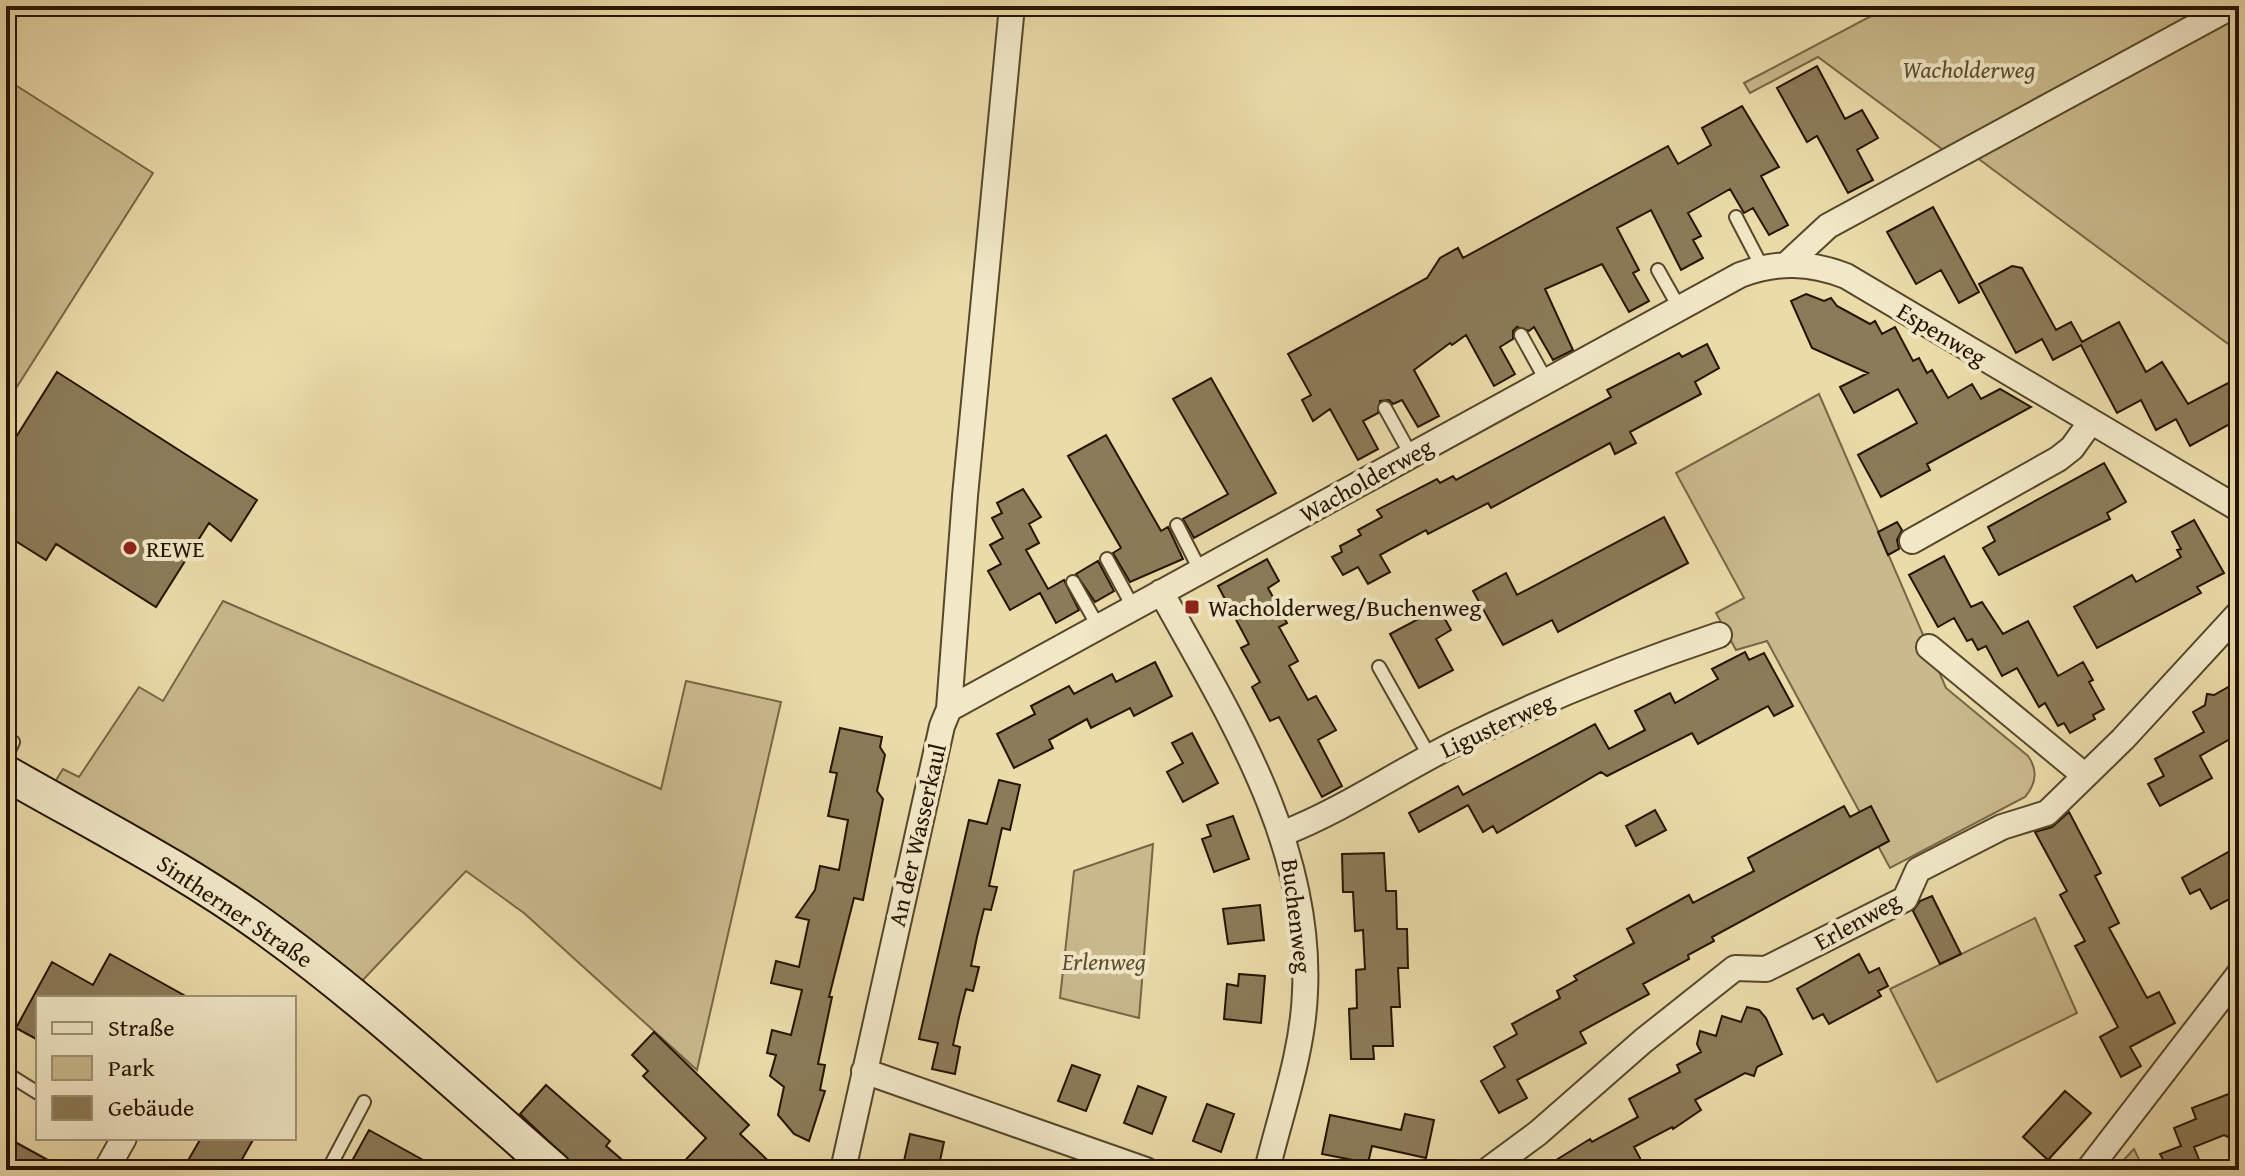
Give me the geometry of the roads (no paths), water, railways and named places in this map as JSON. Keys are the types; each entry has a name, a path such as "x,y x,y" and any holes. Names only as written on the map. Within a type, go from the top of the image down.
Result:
{"street":[{"name":"An der Wasserkaul","path":"843,1170 942,726 949,709 965,496 1012,6"},
{"name":"Wacholderweg","path":"949,709 1680,309 1775,265 1828,226 2233,6"},
{"name":"Espenweg","path":"1775,265 1827,269 1846,276 2239,509"},
{"path":"1912,541 2058,459 2072,448 2090,423"},
{"name":"Buchenweg","path":"1161,592 1284,833 1303,928 1305,992 1301,1032 1267,1170"},
{"name":"Erlenweg","path":"1488,1170 1538,1133 1643,1041 1735,968 1766,969 1905,899 1918,870 2002,827 2047,813 2123,739 2239,613"},
{"name":"Ligusterweg","path":"1284,833 1322,818 1430,757 1584,684 1719,635"},
{"path":"1929,647 2084,775"},
{"name":"Sintherner Straße","path":"10,757 123,837 270,931 379,1017 554,1170"},
{"path":"2088,1170 2239,974"},
{"path":"864,1071 1146,1170"},
{"path":"106,1170 117,1140"}],"lane":[{"path":"1736,217 1775,265"},
{"path":"1658,270 1680,309"},
{"path":"1521,335 1547,382"},
{"path":"1385,408 1411,455"},
{"path":"1177,525 1200,570"},
{"path":"1107,559 1133,607"},
{"path":"1073,582 1098,626"},
{"path":"1379,667 1430,757"},
{"path":"6,1073 36,1092"},
{"path":"328,1170 364,1102"}],"place":[{"name":"REWE","path":"130,548"},
{"name":"Wacholderweg/Buchenweg","path":"1192,607"}]}
